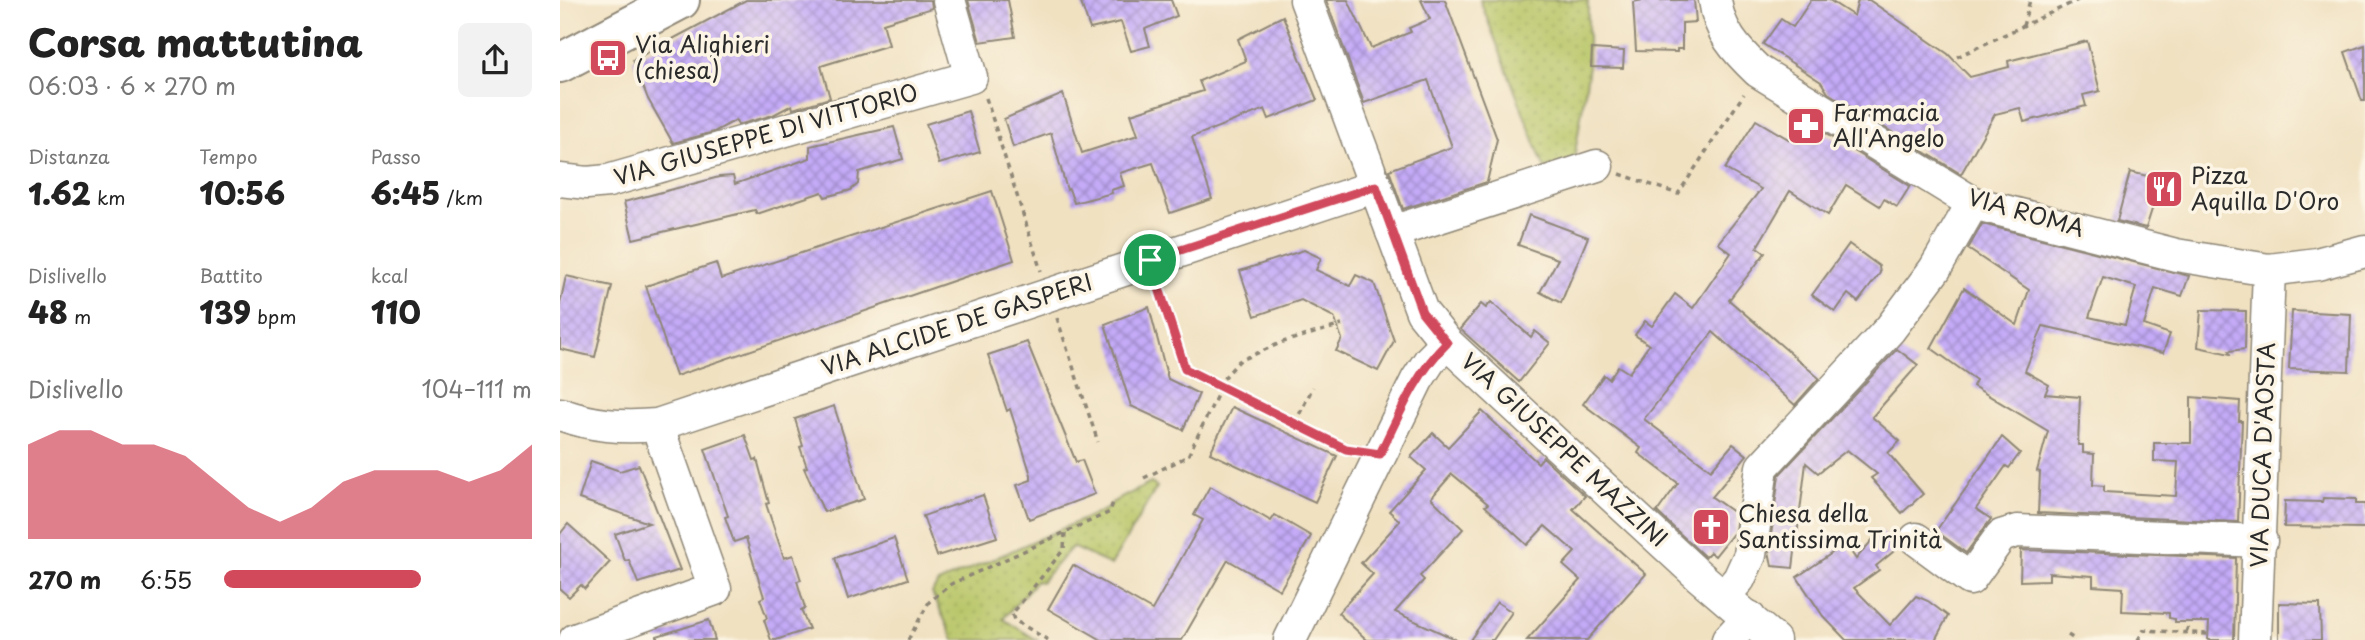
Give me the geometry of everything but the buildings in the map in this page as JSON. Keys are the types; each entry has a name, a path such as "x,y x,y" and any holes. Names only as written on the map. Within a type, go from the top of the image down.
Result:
{"main road":[{"path":"560,63 680,0"}],"street":[{"path":"949,0 971,77"},
{"name":"VIA GIUSEPPE MAZZINI","path":"1306,0 1422,312 1447,343 1724,596 1738,629 1774,640"},
{"name":"VIA ROMA","path":"1715,0 1717,14 1731,46 1758,71 1973,203 2176,255 2269,270 2317,264 2365,251"},
{"name":"VIA GIUSEPPE DI VITTORIO","path":"560,180 587,183 608,181 971,77"},
{"path":"1392,232 1597,166"},
{"name":"VIA ALCIDE DE GASPERI","path":"560,414 585,423 621,428 657,425 1376,186"},
{"path":"1724,596 1739,579 1750,555 1762,467 1890,330 1935,270 1973,203"},
{"name":"VIA DUCA D'AOSTA","path":"2255,640 2269,270"},
{"path":"1296,638 1380,454 1424,370 1447,343"},
{"path":"575,640 715,589 657,425"},
{"path":"1916,539 1970,579 2001,536 2017,531 2260,541"}],"path":[{"path":"2023,26 2030,0"},
{"path":"1957,57 2078,0"},
{"path":"1597,166 1678,194 1758,71"},
{"path":"971,77 981,83 1098,442"},
{"path":"1150,260 1185,369 1346,449 1380,454"},
{"path":"1144,478 1188,456 1219,387 1239,361 1283,342 1342,325"},
{"path":"1295,423 1313,387"},
{"path":"908,640 929,602 951,584 1110,512 1113,502"},
{"path":"1048,640 1014,620 1012,614 1064,549 1065,532"},
{"path":"2186,632 2190,622"},
{"path":"2138,640 2144,630 2208,634"},
{"path":"2068,635 2076,640"}],"green space":[{"path":"1480,0 1588,0 1588,73 1574,159 1545,169"},
{"path":"1151,483 1157,487 1111,565 1072,547 1041,582 1036,581 1003,619 1037,640 954,640 932,593 938,583 1105,510 1113,502"}],"place":[{"name":"Via Alighieri (chiesa)","path":"608,58"},
{"name":"Farmacia All'Angelo","path":"1806,126"},
{"name":"Pizza Aquilla D'Oro","path":"2164,189"},
{"name":"Chiesa della Santissima Trinità","path":"1711,527"}],"route":[{"path":"1376,186 1422,312 1447,343 1430,360 1380,454 1346,449 1220,389 1185,369 1150,260 1376,186"}]}
